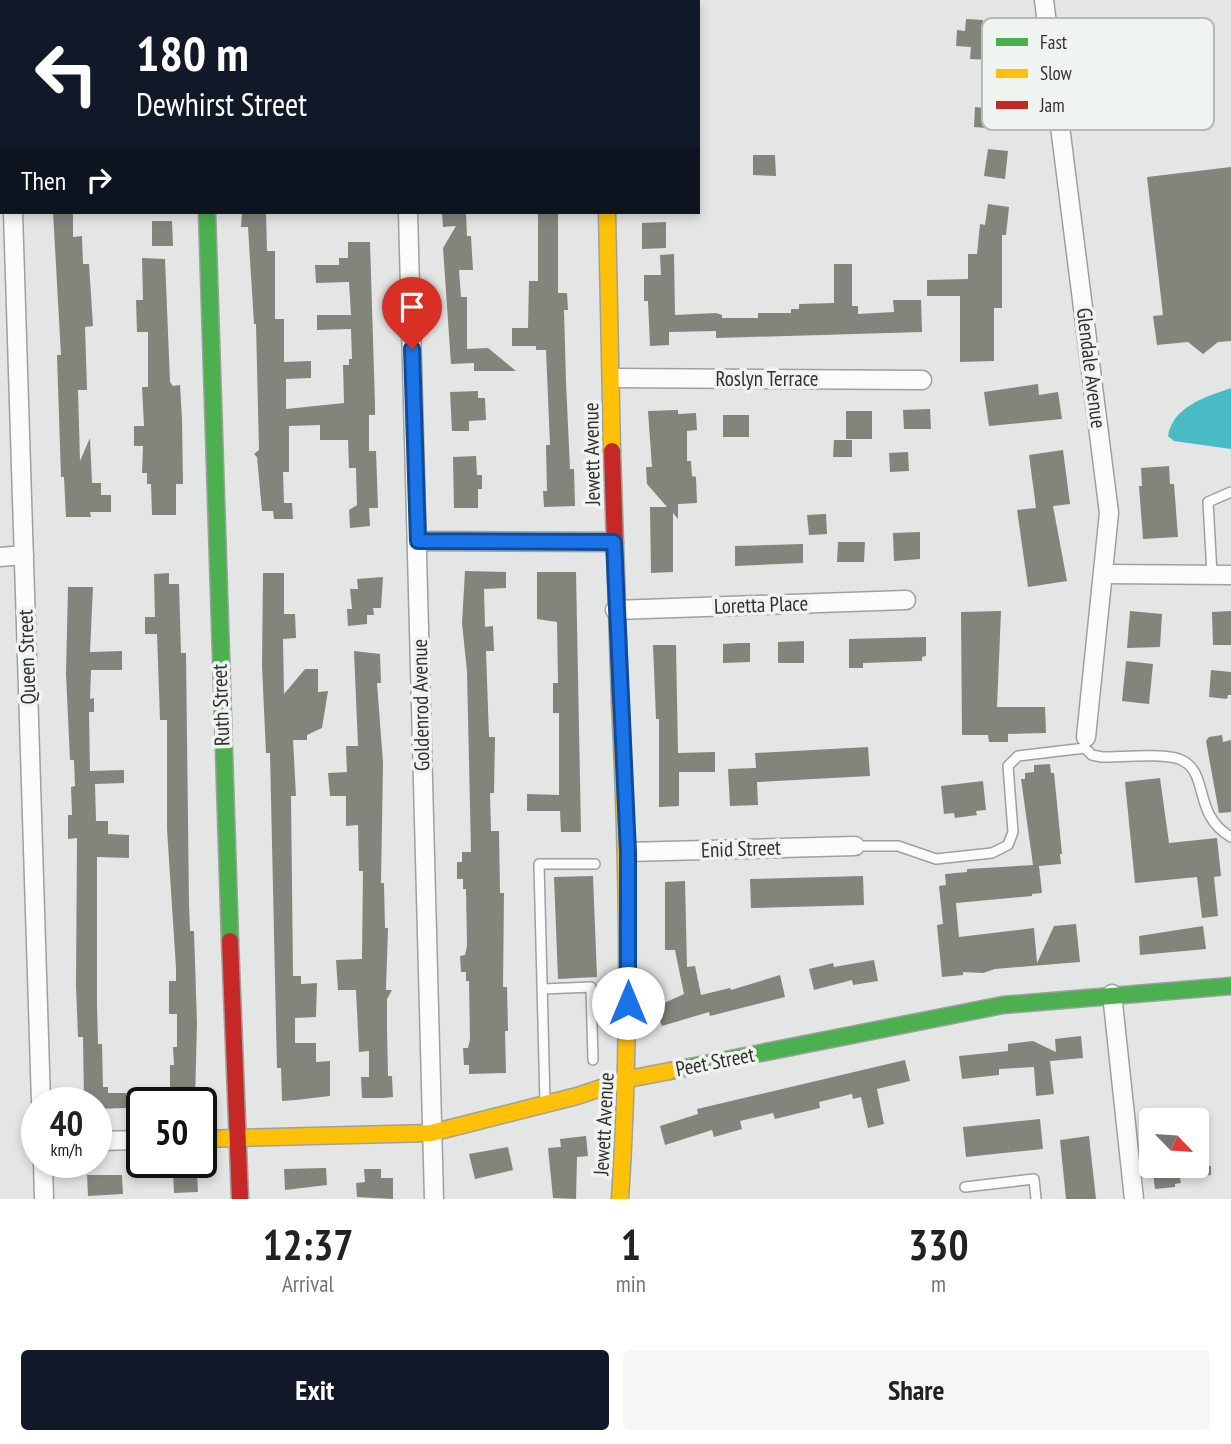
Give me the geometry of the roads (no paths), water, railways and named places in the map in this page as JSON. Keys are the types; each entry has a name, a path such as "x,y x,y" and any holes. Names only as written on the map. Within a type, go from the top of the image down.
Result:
{"street":[{"name":"Glendale Avenue","path":"1044,0 1046,18"},
{"name":"Glendale Avenue","path":"1060,130 1109,513 1085,743"},
{"name":"Queen Street","path":"13,214 41,1087"},
{"name":"Ruth Street","path":"207,214 215,553 240,1199"},
{"name":"Goldenrod Avenue","path":"408,214 418,541 430,1133 434,1199"},
{"name":"Jewett Avenue","path":"607,214 615,610 628,852 628,1079 620,1199"},
{"name":"Roslyn Terrace","path":"612,379 922,380"},
{"path":"418,541 614,542"},
{"path":"0,556 24,555"},
{"path":"1104,574 1231,575"},
{"name":"Loretta Place","path":"615,610 906,600"},
{"name":"Enid Street","path":"628,852 855,846"},
{"name":"Peet Street","path":"217,1139 430,1133 545,1104 628,1079 1003,1006 1112,994 1231,986"},
{"path":"1112,994 1134,1199"},
{"path":"43,1178 44,1199"}],"lane":[{"path":"1212,575 1206,515 1208,502 1231,492"},
{"path":"855,846 898,846 936,859 992,853 1008,845 1013,832 1008,766 1018,756 1085,743 1102,757 1175,758 1187,763 1197,775 1214,827 1231,837"},
{"path":"545,1104 539,864 595,864"},
{"path":"542,989 591,987 593,1060"},
{"path":"965,1187 1034,1178 1036,1199"}],"water":[{"path":"1231,388 1231,449 1174,441 1168,436 1176,417 1184,410 1201,399"}]}
